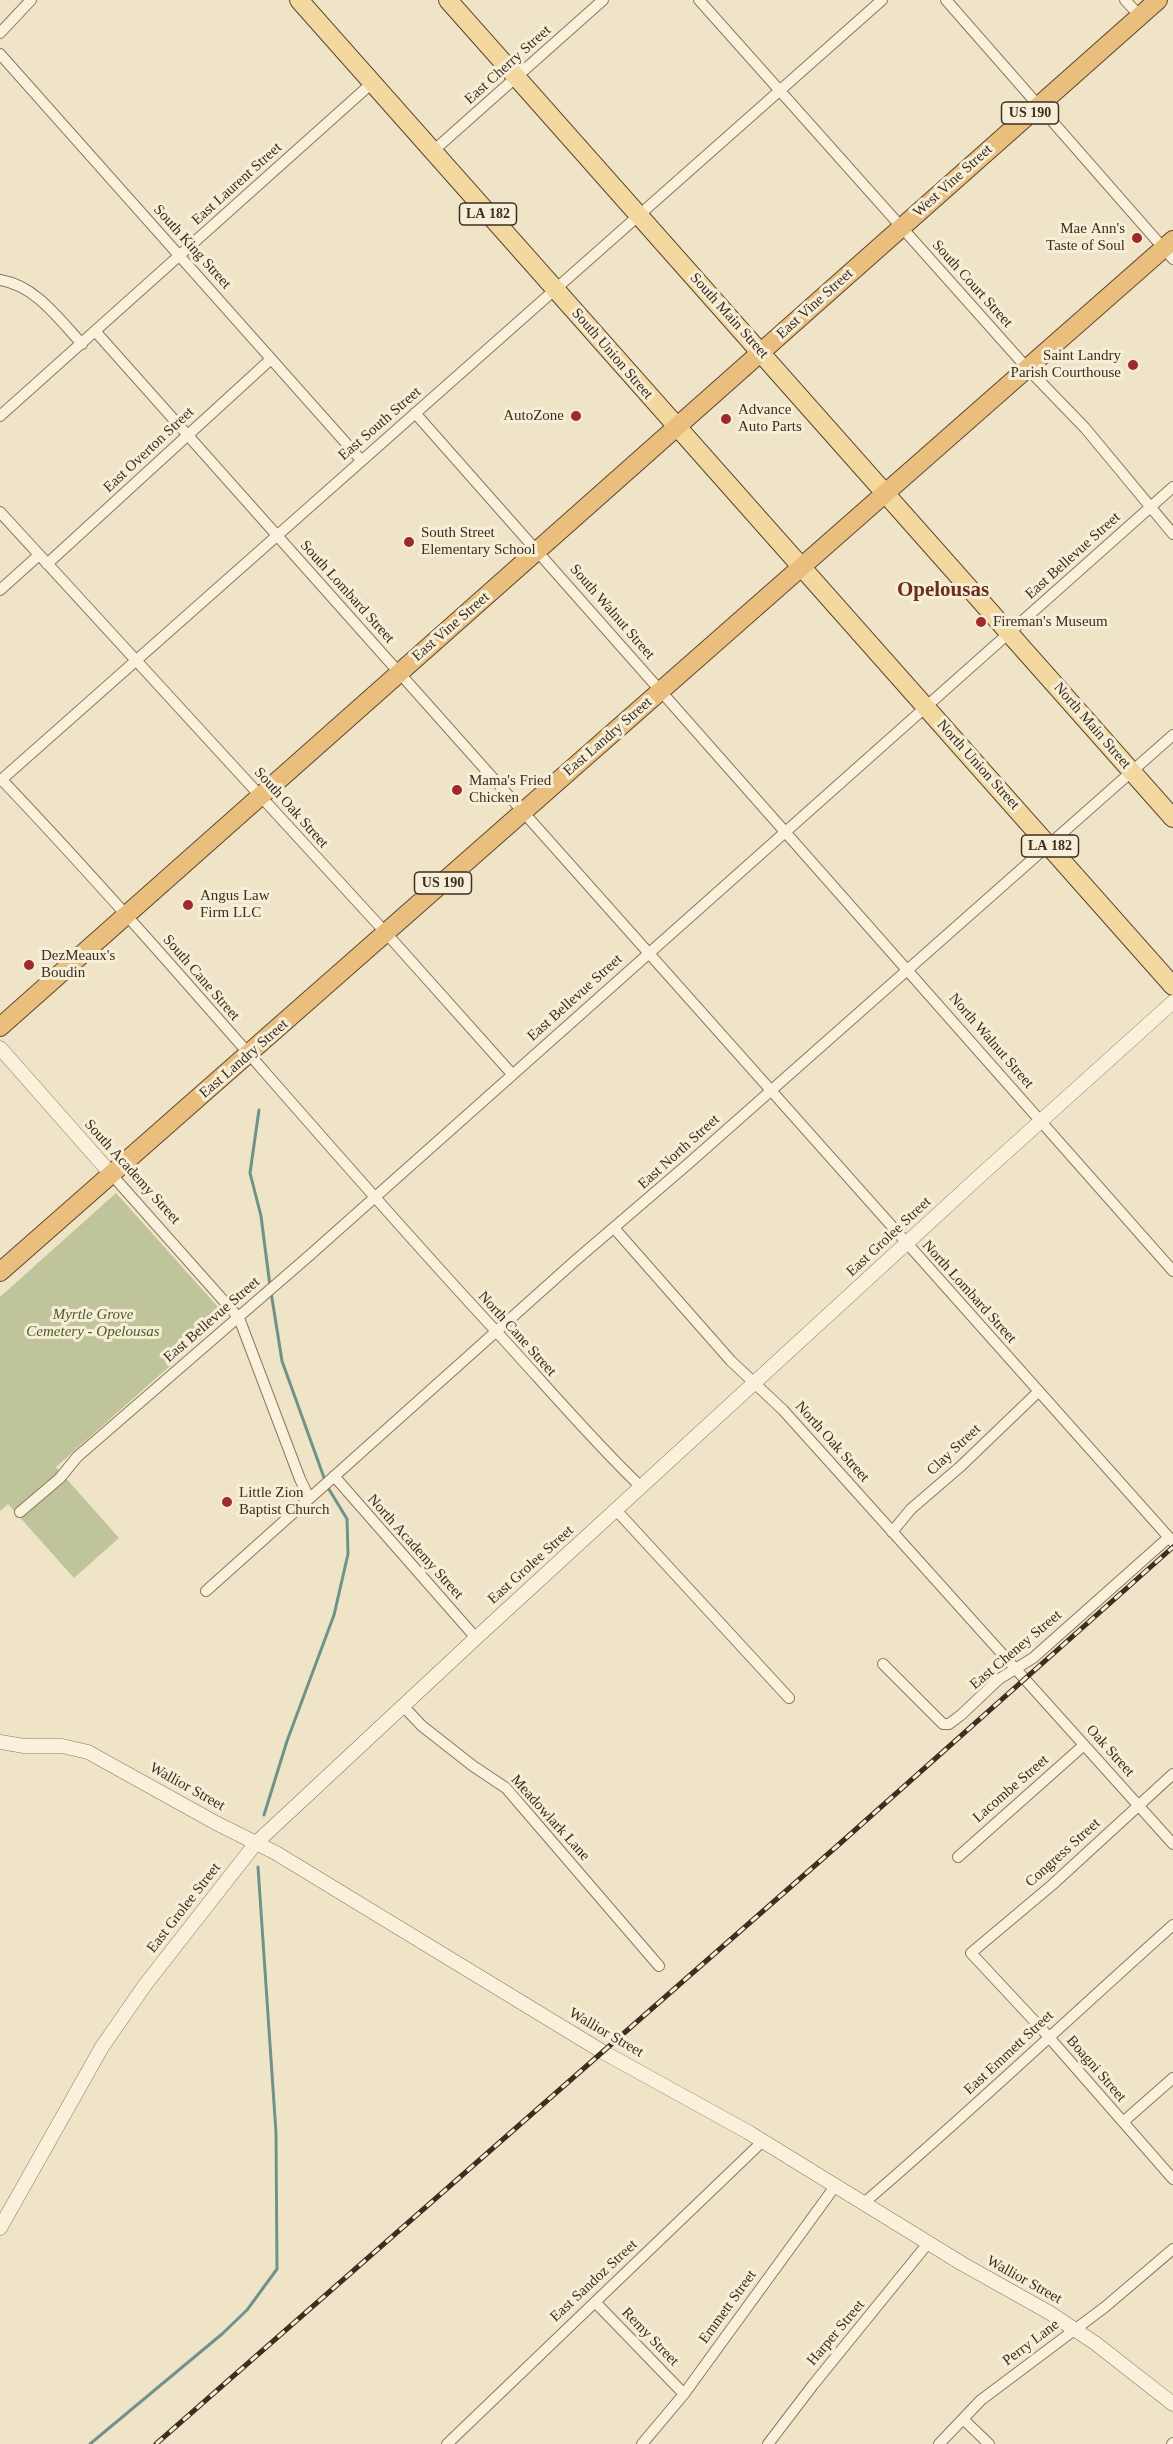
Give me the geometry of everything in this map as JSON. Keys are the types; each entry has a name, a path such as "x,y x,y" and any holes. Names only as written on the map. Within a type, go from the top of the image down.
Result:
{"highway":[{"name":"West Vine Street","path":"902,227 1158,0"},
{"name":"East Vine Street","path":"0,1027 902,227"},
{"name":"US 190","path":"1027,368 1170,249"},
{"name":"East Landry Street","path":"0,1272 1027,368"}],"main road":[{"name":"South Union Street","path":"300,0 432,152 926,707"},
{"name":"South Main Street","path":"448,0 1011,633"},
{"name":"North Main Street","path":"1011,633 1173,818"},
{"name":"North Union Street","path":"926,707 1173,986"}],"street":[{"path":"0,33 31,0"},
{"name":"East Cherry Street","path":"432,152 603,0"},
{"name":"South Court Street","path":"699,0 1027,368 1085,428 1173,534"},
{"name":"East South Street","path":"1,781 882,0"},
{"path":"946,0 1038,105 1170,249"},
{"path":"1125,0 1140,16"},
{"name":"South King Street","path":"0,54 362,460"},
{"name":"East Laurent Street","path":"82,344 372,83"},
{"path":"0,280 23,286 34,294 82,344 0,416"},
{"name":"South Lombard Street","path":"95,332 189,434 648,953"},
{"name":"East Overton Street","path":"47,564 271,359"},
{"name":"South Walnut Street","path":"416,413 785,831"},
{"name":"East Bellevue Street","path":"20,1512 60,1478 77,1457 239,1318 1173,487"},
{"path":"0,512 47,564"},
{"path":"0,590 39,555"},
{"name":"South Oak Street","path":"47,564 386,933 512,1074"},
{"name":"East North Street","path":"206,1591 328,1480 1173,735"},
{"name":"South Cane Street","path":"1,781 125,915 374,1198"},
{"name":"North Walnut Street","path":"785,831 1173,1271"},
{"name":"North Lombard Street","path":"648,953 1171,1540"},
{"name":"East Grolee Street","path":"0,2228 102,2047 146,1985 256,1843 906,1243 1173,1002"},
{"name":"South Academy Street","path":"0,1048 239,1318"},
{"name":"North Cane Street","path":"374,1198 611,1458 641,1487"},
{"name":"North Oak Street","path":"614,1228 678,1303 754,1384 783,1410 1024,1680"},
{"path":"239,1318 309,1498"},
{"name":"Clay Street","path":"892,1532 911,1509 961,1466 1038,1392"},
{"name":"North Academy Street","path":"328,1480 476,1638"},
{"path":"616,1510 789,1698"},
{"name":"East Cheney Street","path":"883,1664 943,1724 949,1724 999,1679 1039,1652 1171,1540"},
{"name":"Oak Street","path":"1024,1680 1173,1844"},
{"name":"Meadowlark Lane","path":"403,1706 422,1725 465,1760 506,1788 659,1966"},
{"name":"Wallior Street","path":"0,1742 24,1746 62,1746 88,1752 276,1853 603,2052 763,2141 1076,2329 1173,2404"},
{"name":"Lacombe Street","path":"958,1857 1084,1745"},
{"name":"Congress Street","path":"971,1953 1052,1885 1173,1774"},
{"name":"East Emmett Street","path":"865,2202 1173,1924"},
{"name":"Boagni Street","path":"971,1953 1173,2179"},
{"path":"1123,2122 1173,2078"},
{"name":"East Sandoz Street","path":"447,2444 763,2141"},
{"name":"Emmett Street","path":"642,2444 684,2394 836,2185"},
{"name":"Harper Street","path":"768,2444 929,2242"},
{"name":"Perry Lane","path":"939,2444 981,2400 1105,2307 1173,2249"},
{"name":"Remy Street","path":"594,2302 684,2394"},
{"path":"963,2419 989,2444"}],"green space":[{"name":"Myrtle Grove Cemetery - Opelousas","path":"116,1193 226,1316 56,1467 119,1538 74,1578 8,1504 0,1511 0,1297"}],"waterway":[{"path":"259,1110 250,1173 261,1216 270,1286"},
{"path":"264,1815 287,1741 334,1615 348,1554 347,1519 327,1486 282,1361 271,1292"},
{"path":"90,2444 222,2334 247,2310 277,2269 276,2133 258,1867"}],"railway":[{"path":"156,2444 836,1847 1173,1547"}],"place":[{"name":"Mae Ann's Taste of Soul","path":"1137,238"},
{"name":"Saint Landry Parish Courthouse","path":"1133,365"},
{"name":"AutoZone","path":"576,416"},
{"name":"Advance Auto Parts","path":"726,419"},
{"name":"South Street Elementary School","path":"409,542"},
{"name":"Fireman's Museum","path":"981,622"},
{"name":"Mama's Fried Chicken","path":"457,790"},
{"name":"Angus Law Firm LLC","path":"188,905"},
{"name":"DezMeaux's Boudin","path":"29,965"},
{"name":"Little Zion Baptist Church","path":"227,1502"}],"district":[{"name":"Opelousas","path":"943,591"}]}
